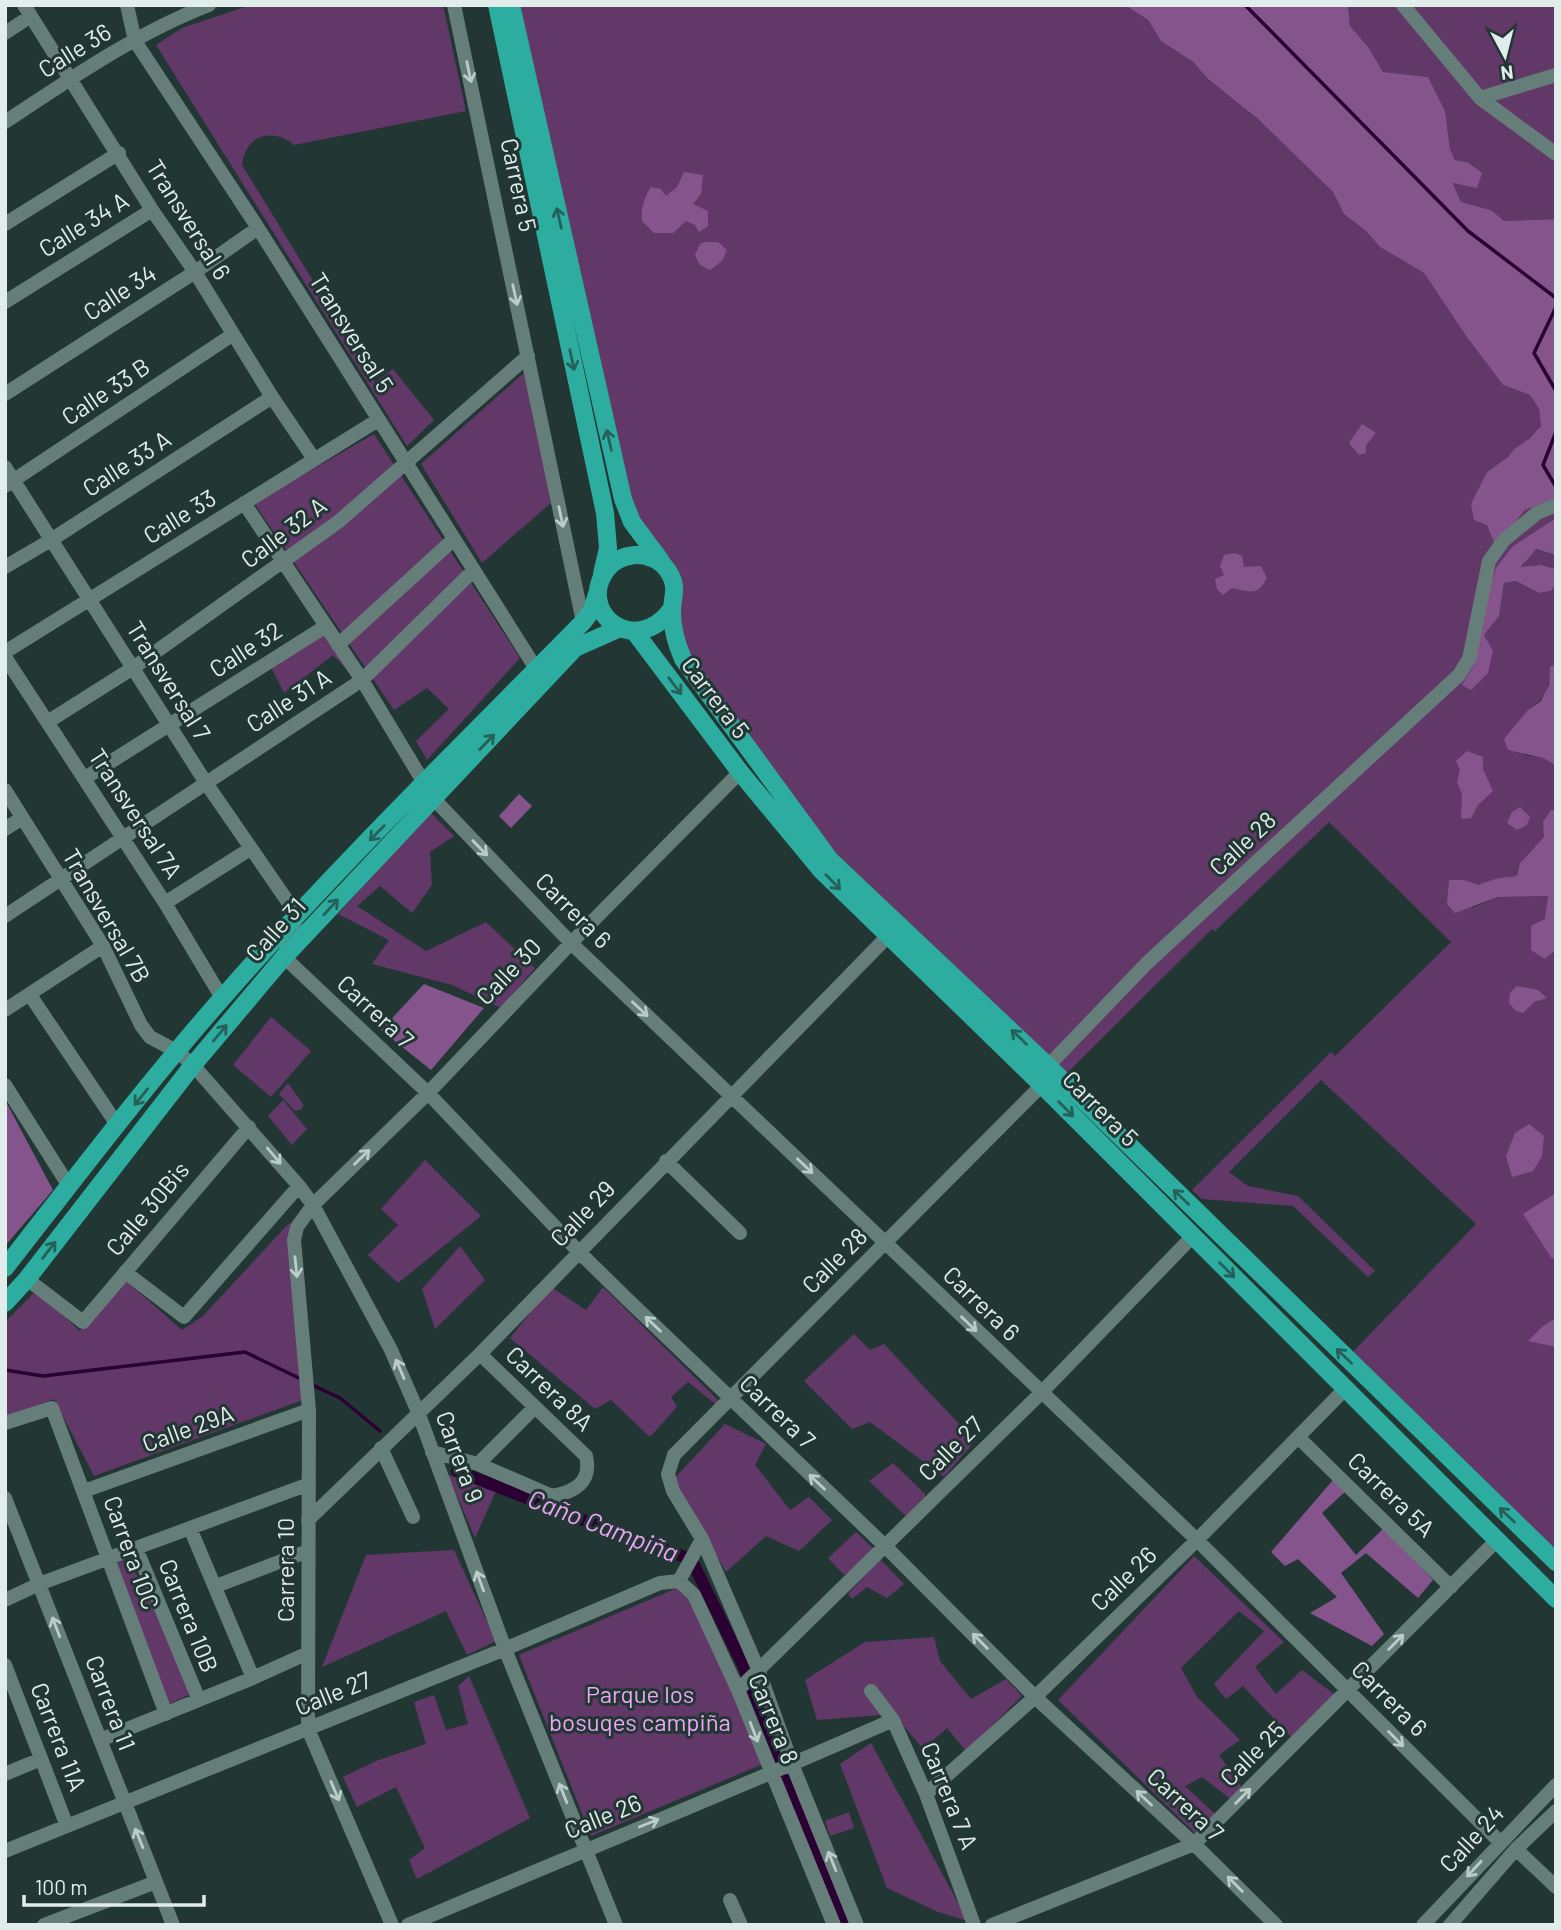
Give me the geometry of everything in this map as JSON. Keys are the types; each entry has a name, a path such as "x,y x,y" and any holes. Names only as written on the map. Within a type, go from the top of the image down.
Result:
{"main road":[{"name":"Carrera 5","path":"497,5 605,513 608,548 600,584"},
{"path":"511,5 623,499 632,522 666,567 673,580 675,595 671,610 662,622 649,629 627,629 607,619 600,606 600,584 611,564 624,556 639,554 653,558 666,567"},
{"name":"Calle 31","path":"541,676 592,610 600,584"},
{"name":"Carrera 5","path":"671,610 674,638 683,659 830,860 1048,1066 1556,1562"},
{"name":"Carrera 5","path":"627,629 821,870 1042,1085 1556,1600"},
{"name":"Calle 31","path":"69,1186 222,998 297,915 429,791 541,676 575,648 627,629"},
{"name":"Calle 31","path":"5,1303 27,1279 193,1065 429,791"},
{"path":"5,1268 69,1186"}],"street":[{"name":"Transversal 5","path":"127,5 135,41 258,228 541,676"},
{"name":"Calle 36","path":"5,122 70,79 135,41 177,17 209,5"},
{"name":"Carrera 5","path":"454,5 583,622"},
{"path":"1403,5 1480,98 1556,154"},
{"path":"5,33 27,11"},
{"name":"Transversal 6","path":"27,11 119,153 152,210 195,272 232,335 314,459"},
{"path":"1480,98 1556,75"},
{"path":"5,224 119,153"},
{"name":"Calle 34 A","path":"5,302 152,210"},
{"name":"Calle 34","path":"5,394 195,272 258,228"},
{"name":"Calle 33 B","path":"9,483 232,335"},
{"name":"Calle 32 A","path":"49,721 133,668 338,522 528,356"},
{"name":"Calle 33 A","path":"5,567 272,397"},
{"name":"Calle 33","path":"5,654 378,420"},
{"name":"Transversal 7","path":"5,467 9,483 51,540 206,783 297,915"},
{"path":"244,503 362,680 429,791"},
{"name":"Calle 28","path":"1048,1066 1147,963 1459,675 1469,659 1489,561 1504,540 1537,513 1556,505"},
{"path":"338,645 454,539"},
{"name":"Calle 31 A","path":"5,916 362,680 474,570"},
{"name":"Calle 32","path":"85,778 326,626"},
{"name":"Transversal 7A","path":"5,654 165,903 222,998"},
{"name":"Calle 30","path":"313,1205 428,1093 740,772"},
{"name":"Transversal 7B","path":"5,790 103,946 141,1025 150,1037 178,1052"},
{"name":"Carrera 6","path":"429,791 571,943 1197,1540 1500,1842"},
{"path":"5,829 22,818"},
{"path":"165,903 250,849"},
{"path":"284,957 297,915"},
{"name":"Calle 29","path":"308,1520 480,1354 888,936"},
{"path":"5,1010 103,946"},
{"name":"Carrera 7","path":"284,957 428,1093 579,1251 731,1400 886,1546 1035,1697 1194,1844 1276,1925"},
{"path":"30,995 118,1126"},
{"name":"Carrera 9","path":"178,1052 248,1126 313,1205 391,1350 418,1412 505,1649 616,1925"},
{"path":"5,1085 69,1186"},
{"name":"Calle 28","path":"668,1474 674,1455 1042,1085"},
{"name":"Calle 30Bis","path":"27,1279 83,1322 248,1126"},
{"path":"666,1161 740,1233"},
{"path":"125,1272 184,1317 299,1186"},
{"name":"Carrera 10","path":"313,1205 297,1227 293,1240 309,1410 308,1729 392,1925"},
{"name":"Calle 27","path":"749,1679 1041,1393 1192,1237"},
{"name":"Carrera 8A","path":"478,1464 552,1496 564,1494 583,1483 589,1468 586,1456 480,1354"},
{"name":"Calle 26","path":"926,1794 1035,1697 1197,1540 1346,1388"},
{"path":"432,1452 478,1464 535,1407"},
{"name":"Carrera 10C","path":"5,1423 52,1408 166,1714"},
{"name":"Calle 29A","path":"83,1491 309,1410"},
{"name":"Carrera 5A","path":"1298,1437 1451,1587"},
{"path":"381,1448 413,1517"},
{"name":"Carrera 8","path":"668,1474 673,1491 702,1539 834,1925"},
{"path":"5,1600 39,1584 309,1484"},
{"name":"Carrera 11","path":"5,1498 173,1925"},
{"path":"190,1528 253,1678"},
{"path":"679,1581 702,1539"},
{"name":"Calle 25","path":"992,1925 1194,1844 1496,1541"},
{"name":"Carrera 10B","path":"136,1548 199,1700"},
{"path":"216,1586 308,1551"},
{"name":"Calle 27","path":"5,1851 505,1649 660,1583 679,1581"},
{"name":"Carrera 8","path":"679,1581 694,1595 749,1679 782,1769 857,1925"},
{"path":"100,1740 309,1653"},
{"name":"Carrera 11A","path":"5,1665 68,1826"},
{"name":"Carrera 7 A","path":"871,1691 894,1720 926,1794 974,1925"},
{"name":"Calle 26","path":"408,1925 894,1720"},
{"path":"5,1774 41,1759"},
{"name":"Calle 24","path":"1423,1925 1556,1785"},
{"name":"Calle 24","path":"1450,1925 1516,1849 1556,1811"},
{"path":"1516,1849 1556,1887"},
{"path":"44,1925 75,1919 156,1882"},
{"path":"730,1900 741,1925"}],"green space":[{"path":"251,5 443,5 466,111 294,145 277,136 261,137 248,147 242,165 375,382 393,369 434,420 407,446 156,45 182,28"},
{"path":"517,5 1125,5 1148,20 1161,41 1193,62 1208,79 1258,119 1333,192 1344,214 1366,231 1380,247 1424,273 1503,385 1530,395 1539,409 1541,426 1508,457 1487,472 1481,486 1507,532 1525,510 1556,498 1556,518 1513,546 1475,648 1471,690 1484,635 1499,616 1504,583 1516,581 1539,593 1551,591 1556,584 1556,665 1550,666 1548,687 1543,696 1528,710 1524,755 1543,758 1556,766 1556,810 1551,810 1544,837 1520,863 1517,876 1498,878 1478,886 1464,880 1472,908 1498,897 1548,896 1545,959 1556,950 1556,1555 1350,1355 1476,1224 1321,1080 1229,1172 1248,1186 1298,1196 1375,1271 1368,1277 1293,1206 1202,1199 1192,1190 1331,1052 1335,1056 1451,942 1329,822 1215,931 1212,929 1066,1074 833,856 678,637 679,597 637,520"},
{"path":"1348,5 1556,5 1556,219 1504,221 1491,210 1461,202 1453,182 1467,162 1455,160 1450,149 1445,111 1428,77 1383,72 1369,48 1350,26"},
{"path":"525,372 552,502 482,563 421,464"},
{"path":"374,434 520,658 427,760 416,741 449,709 427,688 394,710 254,503"},
{"path":"1535,549 1556,555 1556,569 1541,565 1521,568"},
{"path":"325,634 356,679 333,655 284,693 271,667"},
{"path":"430,812 454,836 430,852 432,885 412,913 380,886 357,906 426,951 486,922 535,968 501,1008 452,985 372,964 389,940 338,914"},
{"path":"271,1017 311,1051 271,1097 233,1065"},
{"path":"288,1083 303,1104 302,1109 295,1111 279,1094"},
{"path":"283,1100 307,1129 292,1145 268,1116"},
{"path":"425,1160 481,1216 398,1283 368,1255 398,1225 381,1209"},
{"path":"290,1222 303,1400 94,1476 54,1399 5,1418 5,1322 36,1291 80,1331 125,1280 182,1330 203,1316"},
{"path":"460,1246 485,1280 435,1329 422,1289"},
{"path":"551,1287 586,1310 603,1287 721,1403 718,1406 688,1382 671,1397 677,1407 650,1437 611,1400 595,1409 510,1338"},
{"path":"854,1334 870,1350 884,1344 975,1441 944,1477 870,1422 852,1429 804,1381"},
{"path":"725,1424 766,1444 755,1465 790,1510 809,1497 832,1520 799,1551 766,1536 726,1572 673,1480"},
{"path":"893,1463 925,1494 906,1516 869,1481"},
{"path":"448,1475 496,1491 475,1538"},
{"path":"856,1532 876,1551 844,1575 828,1558"},
{"path":"454,1550 496,1641 467,1655 446,1611 322,1667 366,1555"},
{"path":"1194,1556 1284,1642 1255,1667 1276,1694 1302,1670 1338,1697 1293,1739 1243,1686 1226,1699 1214,1684 1264,1631 1239,1611 1181,1668 1197,1697 1240,1740 1219,1755 1241,1786 1236,1803 1202,1777 1185,1786 1215,1814 1196,1834 1058,1700"},
{"path":"880,1559 904,1584 887,1598 867,1587 852,1599 848,1594"},
{"path":"127,1560 142,1583 191,1694 168,1704 114,1564"},
{"name":"Parque los bosuqes campiña","path":"689,1583 763,1764 591,1836 519,1655"},
{"path":"934,1637 940,1661 971,1699 1006,1679 1022,1696 966,1751 947,1728 923,1749 894,1714 817,1720 805,1680 865,1642"},
{"path":"469,1676 530,1818 417,1879 409,1860 425,1848 396,1787 357,1807 343,1777 376,1761 426,1744 414,1702 434,1695 446,1730 468,1724 458,1686"},
{"path":"871,1743 968,1921 938,1912 887,1888 840,1764"},
{"path":"849,1812 854,1828 830,1836 825,1821"}],"shaded area":[{"path":"1125,5 1348,5 1350,26 1369,48 1383,72 1428,77 1445,111 1450,149 1455,160 1467,162 1482,173 1477,188 1453,183 1461,202 1491,210 1504,221 1556,219 1556,498 1525,510 1507,532 1494,542 1487,525 1474,520 1471,504 1487,472 1508,457 1541,426 1539,409 1530,395 1503,385 1424,273 1380,247 1366,231 1344,214 1333,192 1258,119 1208,79 1193,62 1161,41 1148,20"},
{"path":"684,172 703,175 701,194 693,204 708,211 708,226 699,232 695,225 686,221 673,233 654,233 642,221 646,195 651,187 661,189 666,196 677,187"},
{"path":"718,242 727,250 722,261 710,270 700,265 695,255 700,244"},
{"path":"1362,424 1376,433 1366,445 1366,453 1359,455 1349,443"},
{"path":"1556,518 1556,555 1536,549 1521,567 1541,565 1556,569 1556,584 1551,591 1539,593 1516,581 1504,583 1499,616 1484,635 1493,651 1488,673 1471,690 1462,685 1473,667 1483,612 1496,568 1513,546"},
{"path":"1235,553 1242,556 1244,567 1261,566 1267,578 1257,590 1232,588 1223,595 1217,589 1215,579 1224,575 1220,566 1224,555"},
{"path":"1556,665 1556,766 1543,758 1508,750 1504,739 1528,710 1541,701 1549,685 1550,666"},
{"path":"1467,751 1483,757 1483,769 1493,791 1478,805 1471,818 1461,819 1462,794 1457,782 1460,769 1456,761"},
{"path":"519,794 532,806 511,828 499,816"},
{"path":"1520,807 1530,817 1527,825 1517,830 1507,823 1512,812"},
{"path":"1551,810 1556,810 1556,950 1545,959 1531,950 1531,926 1545,919 1548,896 1498,897 1455,913 1447,904 1449,880 1464,880 1478,885 1498,878 1517,876 1520,863 1544,837 1543,822"},
{"path":"424,984 484,1008 431,1070 381,1030"},
{"path":"1517,986 1538,990 1547,998 1534,1002 1523,1013 1516,1011 1509,1003 1510,993"},
{"path":"5,1100 53,1190 5,1246"},
{"path":"1529,1124 1544,1136 1542,1156 1533,1171 1512,1177 1506,1156 1515,1133"},
{"path":"1556,1193 1556,1257 1552,1259 1523,1214"},
{"path":"1556,1318 1556,1347 1528,1341 1543,1326"},
{"path":"1333,1480 1346,1491 1322,1513 1356,1555 1384,1528 1433,1580 1418,1598 1366,1553 1341,1573 1384,1634 1372,1646 1310,1613 1337,1597 1298,1559 1285,1566 1271,1552"}],"waterway":[{"path":"1245,5 1468,231 1556,298"},
{"path":"1556,307 1534,353 1556,391"},
{"path":"1556,432 1543,465 1556,487"},
{"name":"Caño Campiña","path":"5,1370 43,1376 245,1352 303,1380"},
{"name":"Caño Campiña","path":"310,1384 340,1398 380,1431"},
{"name":"Caño Campiña","path":"457,1471 691,1559 743,1665 846,1925"}]}
